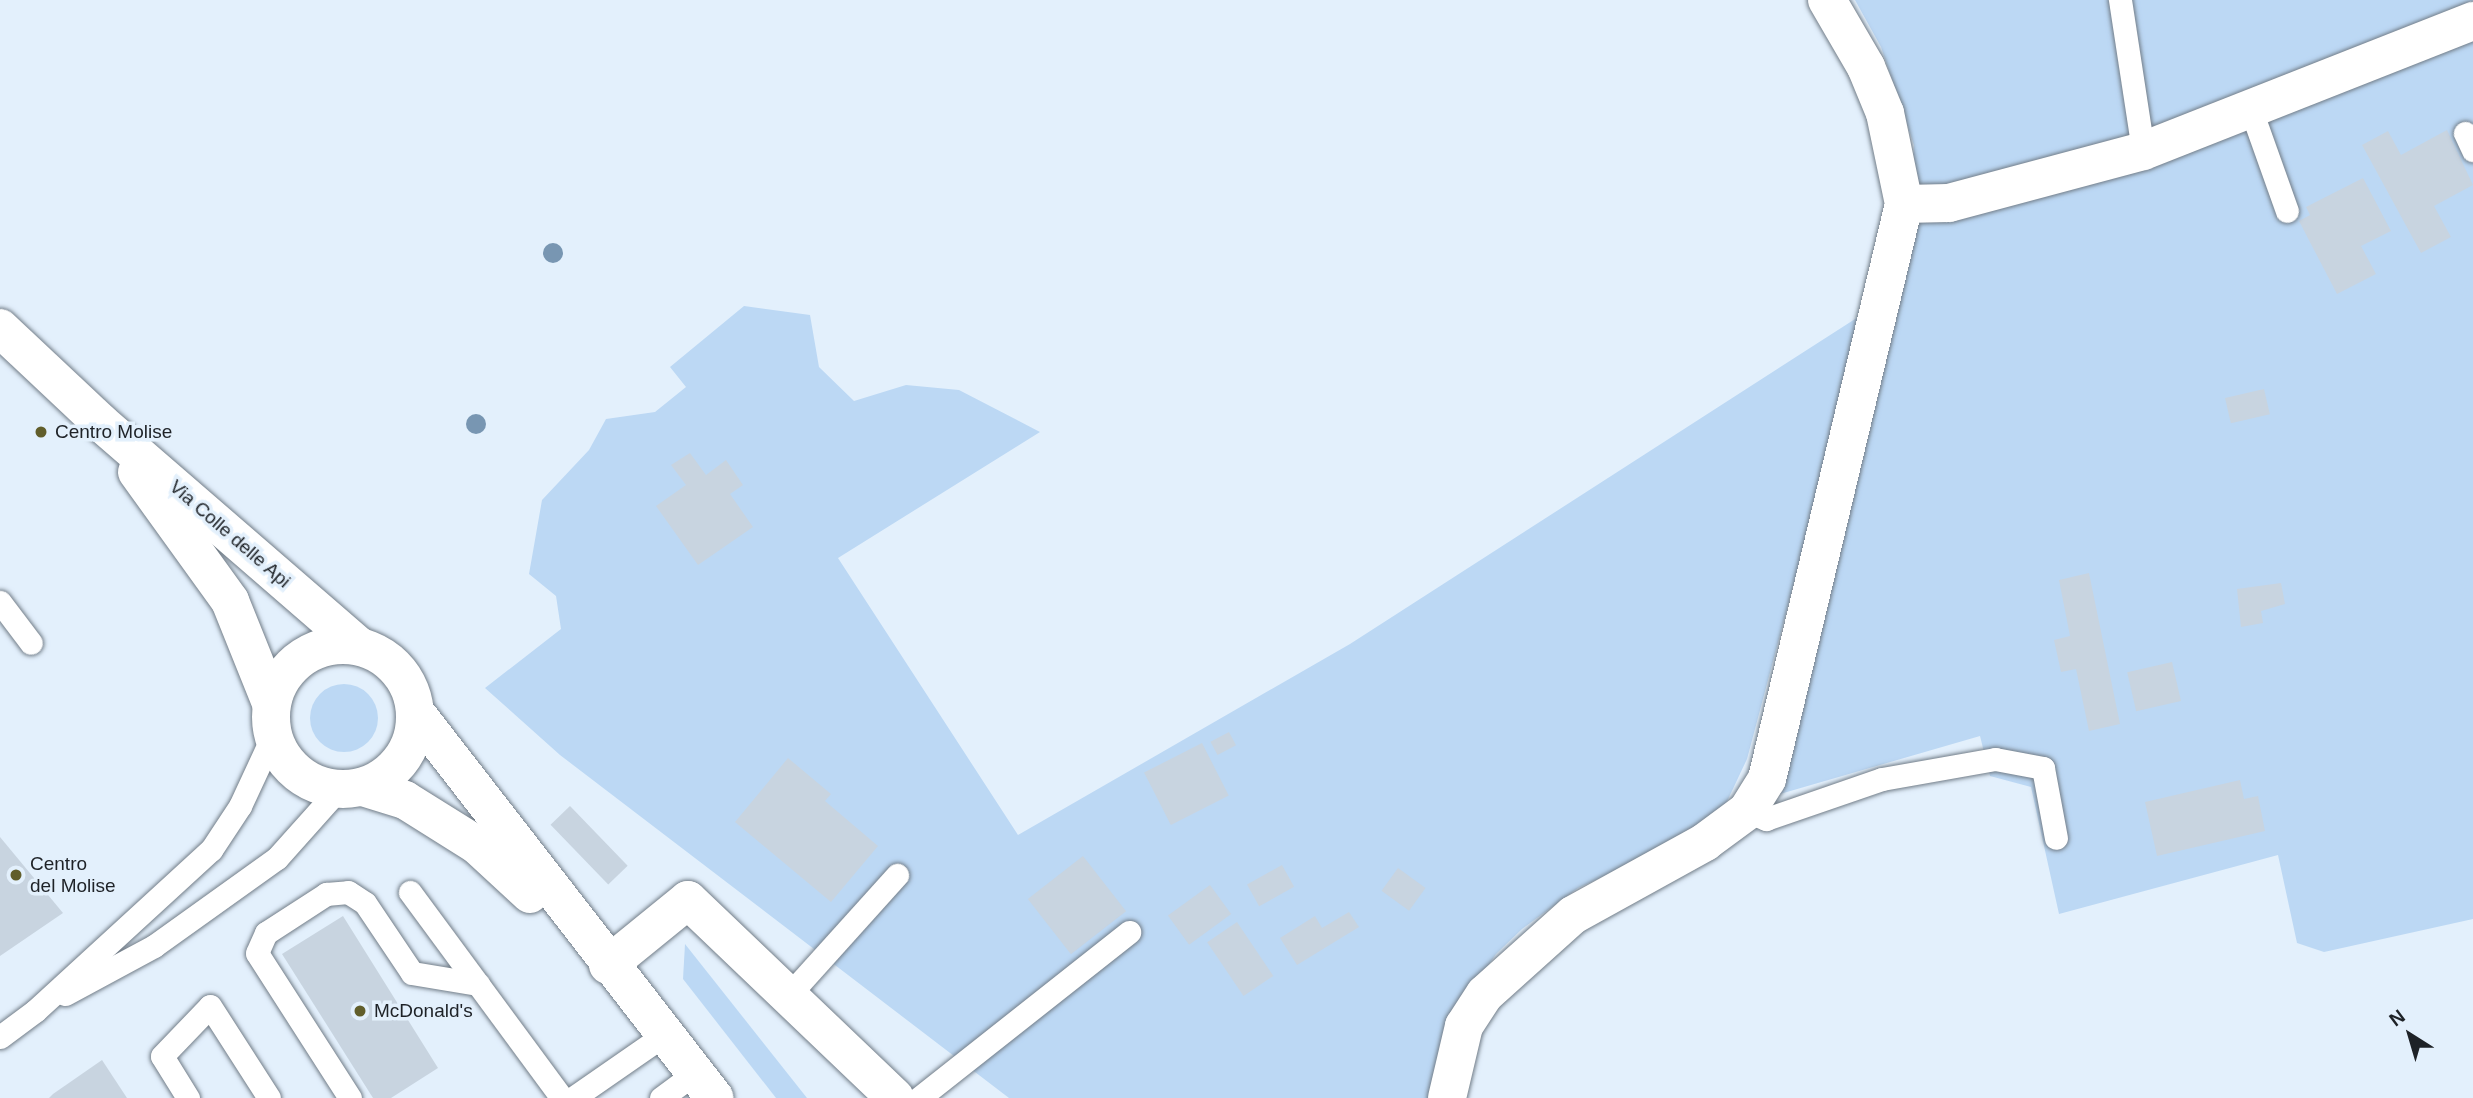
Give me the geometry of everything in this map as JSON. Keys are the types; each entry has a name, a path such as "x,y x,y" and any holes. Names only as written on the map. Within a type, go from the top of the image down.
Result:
{"street":[{"path":"1447,1098 1464,1027 1485,994 1573,915 1705,842 1747,811 1768,779 1904,204 1885,113 1866,67 1828,0"},
{"path":"1904,204 1949,203 2143,151 2473,21"},
{"name":"Via Colle delle Api","path":"1,331 100,422 359,646"},
{"name":"Via Colle delle Api","path":"100,422 230,601 272,720"},
{"path":"350,789 391,772 410,745 416,713 411,691 399,670 381,655 359,646 330,646 303,656 282,676 272,720 285,763 309,783 405,800 477,845 608,965"},
{"path":"416,713 608,965 705,1086"},
{"path":"608,965 688,900 895,1098"}],"lane":[{"path":"2120,0 2143,151"},
{"path":"2251,110 2287,211"},
{"path":"0,602 32,643"},
{"path":"0,1037 35,1011 211,850 240,806 272,720"},
{"path":"1747,811 1766,819 1882,779 1996,759 2043,768 2056,838"},
{"path":"35,1011 153,946 267,865 350,789"},
{"path":"788,996 897,875"},
{"path":"350,1098 257,953 266,933 326,894 348,892 365,903 412,973 478,984"},
{"path":"410,892 562,1098"},
{"path":"919,1098 1129,932"},
{"path":"188,1098 162,1056 210,1006 269,1098"},
{"path":"573,1098 664,1035"},
{"path":"661,1098 705,1086"}],"shaded area":[{"path":"1855,0 2473,0 2473,919 2324,952 2297,943 2278,855 2059,914 2031,787 1990,776 1980,736 1780,794 1910,239 1914,145 1881,47"},
{"path":"744,306 810,315 819,367 854,401 906,385 959,390 1040,432 838,558 1018,835 1350,644 1866,312 1747,759 1722,812 1657,852 1578,888 1522,929 1496,954 1452,1018 1429,1098 1009,1098 560,755 485,688 561,629 556,596 529,574 542,500 589,450 606,419 655,412 686,387 670,367"},
{"path":"337,684 351,684 363,689 373,699 378,718 373,737 363,747 351,752 337,752 325,747 315,737 310,725 310,711 315,699 325,689"},
{"path":"685,944 807,1098 776,1098 683,979"}],"building":[{"path":"2447,130 2473,185 2434,206 2451,237 2421,253 2362,145 2388,131 2401,155"},
{"path":"2363,178 2391,231 2361,246 2376,274 2337,294 2299,221 2310,215 2306,207"},
{"path":"2264,389 2270,414 2231,423 2225,398"},
{"path":"690,453 706,475 726,460 743,485 730,494 753,527 698,565 656,506 686,485 671,465"},
{"path":"2089,573 2120,724 2089,731 2076,669 2061,672 2054,640 2070,636 2059,580"},
{"path":"2281,583 2285,604 2261,611 2263,623 2241,627 2237,589"},
{"path":"2172,662 2181,701 2136,711 2127,672"},
{"path":"1229,732 1236,745 1218,755 1210,742"},
{"path":"1202,743 1229,796 1171,825 1144,773"},
{"path":"788,758 831,794 825,801 878,846 831,902 735,822"},
{"path":"2240,780 2244,799 2258,796 2265,831 2157,856 2145,802"},
{"path":"570,806 628,866 608,884 551,825"},
{"name":"Centro del Molise","path":"0,837 63,913 0,956"},
{"path":"1083,856 1126,911 1071,954 1028,899"},
{"path":"1282,865 1294,887 1259,906 1247,884"},
{"path":"1398,868 1426,888 1409,911 1382,891"},
{"path":"1210,885 1231,914 1189,945 1168,916"},
{"path":"1349,912 1359,927 1297,965 1280,938 1315,916 1322,928"},
{"name":"McDonald's","path":"343,916 438,1068 391,1098 373,1098 282,954"},
{"path":"1237,922 1273,976 1244,996 1207,942"},
{"path":"102,1060 127,1098 49,1098 53,1094"}],"place":[{"name":"Centro Molise","path":"41,432"},
{"name":"Centro del Molise","path":"16,875"},
{"name":"McDonald's","path":"360,1011"}]}
